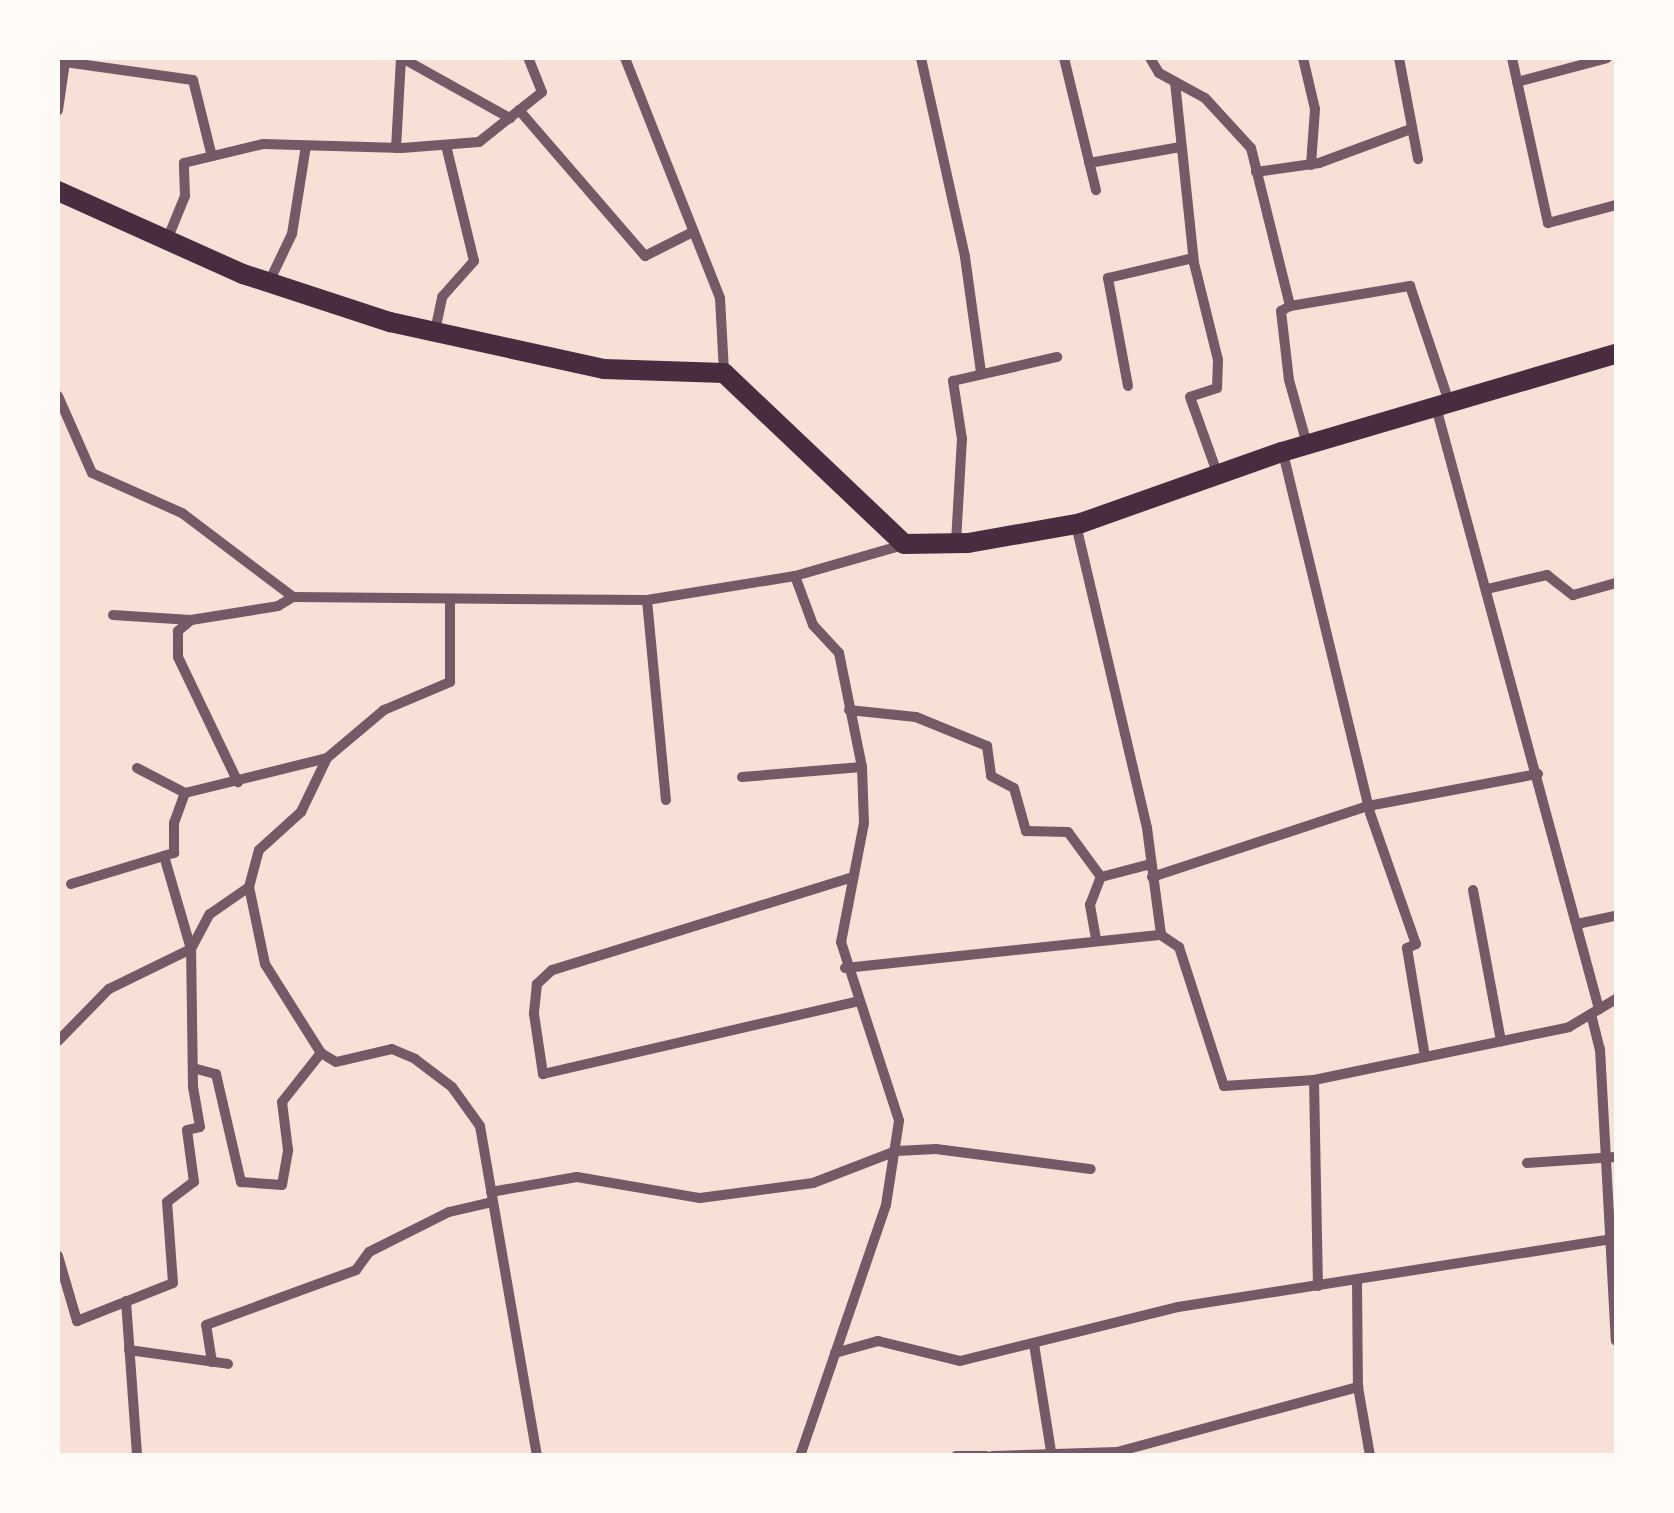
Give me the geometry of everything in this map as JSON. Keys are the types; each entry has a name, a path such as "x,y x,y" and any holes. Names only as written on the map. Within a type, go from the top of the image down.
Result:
{"main road":[{"path":"58,191 269,282 435,332 604,369 724,373 904,544 956,543 1076,523 1306,444 1616,354"}],"street":[{"path":"396,148 402,58 514,114 644,256 692,232"},
{"path":"167,240 185,196 184,164 211,153 306,146 396,148 479,142 542,92 528,58"},
{"path":"625,58 720,298 724,373"},
{"path":"921,58 964,257 981,373"},
{"path":"1064,58 1096,190"},
{"path":"1150,58 1158,73 1205,98 1252,148 1290,306"},
{"path":"1303,58 1316,108 1311,164"},
{"path":"1399,58 1418,158"},
{"path":"1512,58 1548,223 1616,204"},
{"path":"1517,82 1607,58"},
{"path":"58,110 61,60 194,80 211,153"},
{"path":"1175,82 1193,258 1218,360 1217,388 1190,396 1218,474"},
{"path":"1256,172 1311,164 1411,129"},
{"path":"435,332 442,297 474,260 446,145"},
{"path":"269,282 292,234 306,146"},
{"path":"1089,163 1181,148"},
{"path":"1128,386 1108,278 1193,258"},
{"path":"1306,444 1289,380 1280,312 1290,306 1410,286 1577,924 1595,1012 1611,1157 1610,1239 1616,1341"},
{"path":"956,543 962,439 953,381 1057,358"},
{"path":"58,396 92,473 182,513 293,598"},
{"path":"1282,452 1368,806 1416,944 1407,948 1425,1056"},
{"path":"1076,523 1151,864 1161,934"},
{"path":"113,615 191,620 278,606 293,598 647,600 796,576 904,544"},
{"path":"1487,588 1548,575 1573,596 1616,583"},
{"path":"796,576 813,625 839,653 862,767 864,823 840,924 846,968 899,1113 886,1206 800,1456"},
{"path":"450,600 450,682 384,710 328,758 301,812 260,850 249,887 265,964 322,1053 336,1062 392,1049 452,1087 480,1126 538,1456"},
{"path":"647,600 666,800"},
{"path":"191,620 178,631 178,657 238,782"},
{"path":"849,710 916,716 987,746 991,776 1014,788 1026,831 1068,832 1101,877"},
{"path":"137,768 186,793 328,758"},
{"path":"742,777 862,767"},
{"path":"1152,877 1368,806 1538,774"},
{"path":"71,884 174,853 174,824 186,793"},
{"path":"58,1256 77,1320 173,1283 167,1202 194,1182 187,1130 200,1127 192,1068 191,949 164,856"},
{"path":"1101,877 1151,864"},
{"path":"853,877 552,970 537,984 534,1014 544,1074 858,1001"},
{"path":"1096,939 1090,905 1101,877"},
{"path":"58,1041 110,989 191,949 210,914 249,887"},
{"path":"1473,890 1501,1041"},
{"path":"1577,924 1616,916"},
{"path":"846,968 1161,934 1179,947 1224,1086 1314,1080 1569,1027 1616,999"},
{"path":"192,1068 216,1074 240,1182 282,1186 288,1150 282,1102 322,1053"},
{"path":"1314,1080 1318,1286"},
{"path":"212,1362 206,1326 356,1270 369,1252 449,1212 492,1197 578,1177 700,1198 813,1183 896,1151 1003,1154 1090,1169"},
{"path":"1527,1163 1611,1157"},
{"path":"835,1353 878,1341 960,1360 1178,1307 1610,1239"},
{"path":"1357,1280 1358,1387 1370,1456"},
{"path":"126,1301 137,1456"},
{"path":"1034,1344 1046,1453"},
{"path":"129,1350 228,1364"},
{"path":"956,1456 1117,1452 1358,1387"}]}
